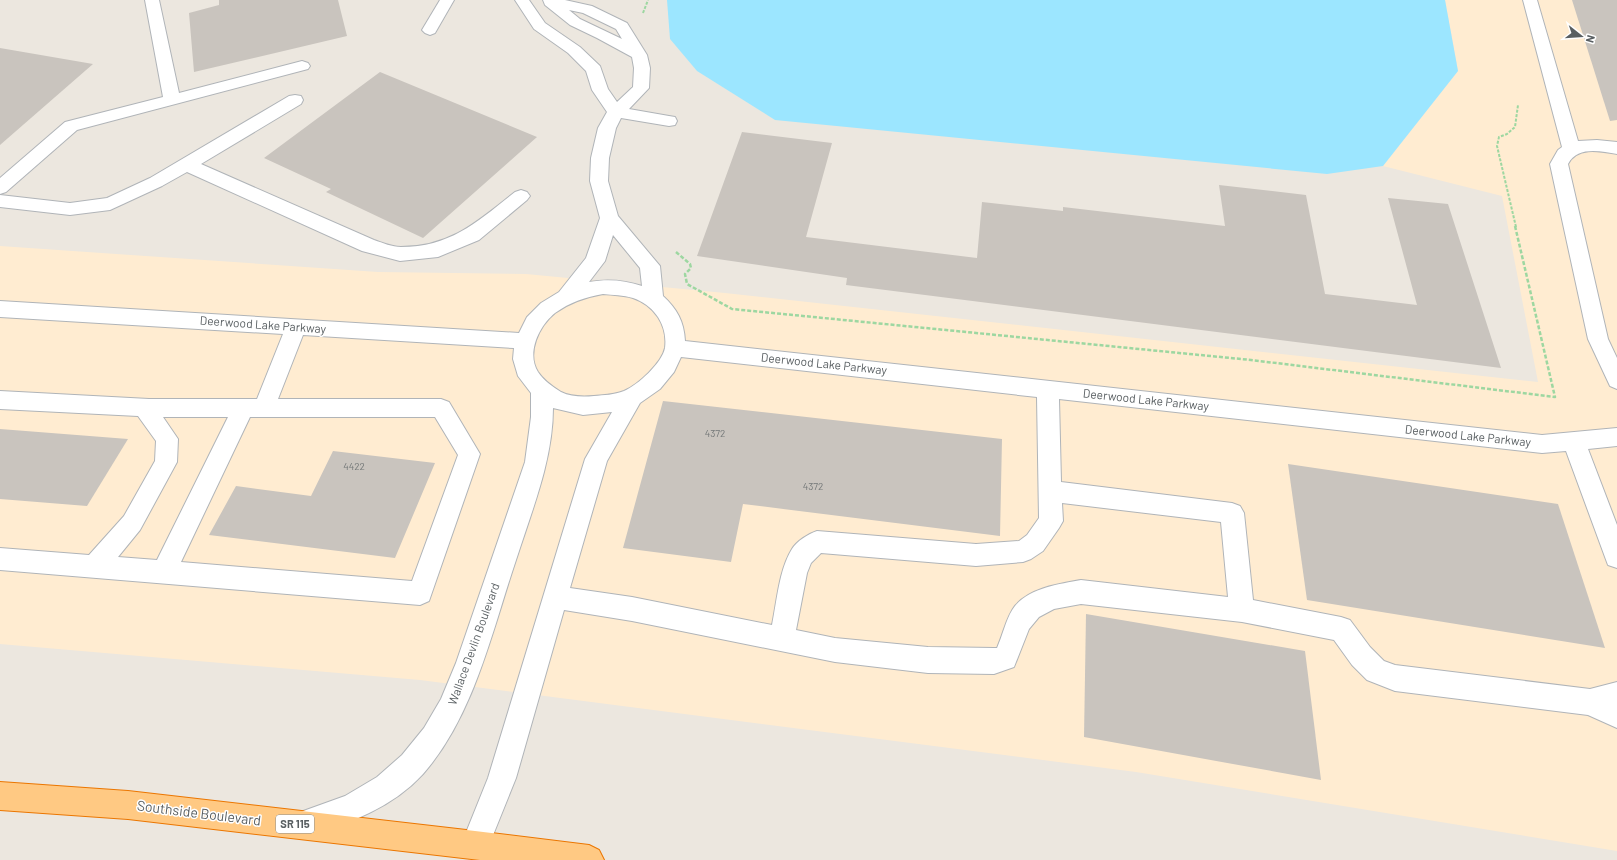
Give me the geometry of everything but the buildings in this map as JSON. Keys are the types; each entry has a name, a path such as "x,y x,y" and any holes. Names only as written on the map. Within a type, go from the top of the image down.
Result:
{"highway":[{"name":"Southside Boulevard","path":"0,796 128,805 302,825 469,852 589,860"}],"street":[{"path":"152,0 172,99"},
{"path":"430,30 447,0"},
{"path":"522,0 539,26 574,50 594,69 600,90 616,112 669,121"},
{"path":"1530,0 1572,149"},
{"path":"550,1 575,22 603,35 639,55"},
{"path":"550,1 588,9 622,26 639,55 642,68 641,88 616,112 607,128 600,158 600,181 609,218 650,266 653,300"},
{"path":"565,43 590,30"},
{"path":"0,188 71,126 302,66"},
{"path":"0,201 70,209 110,204 156,182 295,100"},
{"path":"1617,148 1603,145 1572,149 1564,154 1559,164 1598,339 1617,380"},
{"path":"186,164 368,246 400,254 438,250 472,235 521,196"},
{"path":"566,297 595,261 609,218"},
{"path":"602,287 638,292 653,300 667,312 674,329 675,348 667,366 652,383 632,396 609,404 583,406 561,402 542,391 529,376 523,359 525,341 534,323 548,308 566,297 584,290 602,287"},
{"name":"Deerwood Lake Parkway","path":"2,311 525,341"},
{"path":"164,572 254,408 296,327"},
{"name":"Deerwood Lake Parkway","path":"675,348 1542,444 1617,437"},
{"path":"782,639 795,573 801,556 817,542 976,555 1023,550 1035,543 1051,522 1048,389"},
{"name":"Wallace Devlin Boulevard","path":"302,825 352,808 387,787 412,765 434,738 451,708 469,663 536,462 542,417 542,391"},
{"path":"469,852 502,778 596,459 632,396"},
{"path":"0,400 144,408 442,408 469,454 420,593 0,559"},
{"path":"94,567 132,523 166,462 167,439 144,408"},
{"path":"1574,442 1617,557"},
{"path":"1050,491 1232,513 1242,610"},
{"path":"556,597 632,609 835,650 920,659 994,661 1005,658 1011,648 1020,622 1029,610 1044,601 1055,597 1081,592 1242,610 1341,629 1361,656 1376,671 1395,678 1590,702 1617,715"},
{"path":"1590,702 1617,695"}],"path":[{"path":"642,15 648,0"},
{"path":"672,249 690,264 691,268 685,274 687,284 732,309 1251,360 1555,397 1497,146 1499,137 1507,134 1515,127 1518,105"}],"shaded area":[{"path":"1445,0 1617,0 1617,851 1136,772 420,680 0,644 0,246 378,272 526,274 725,293 1538,382 1502,196 1383,166 1458,71"}],"water":[{"path":"667,0 1445,0 1458,71 1383,166 1327,174 775,120 697,71 670,39"}]}
